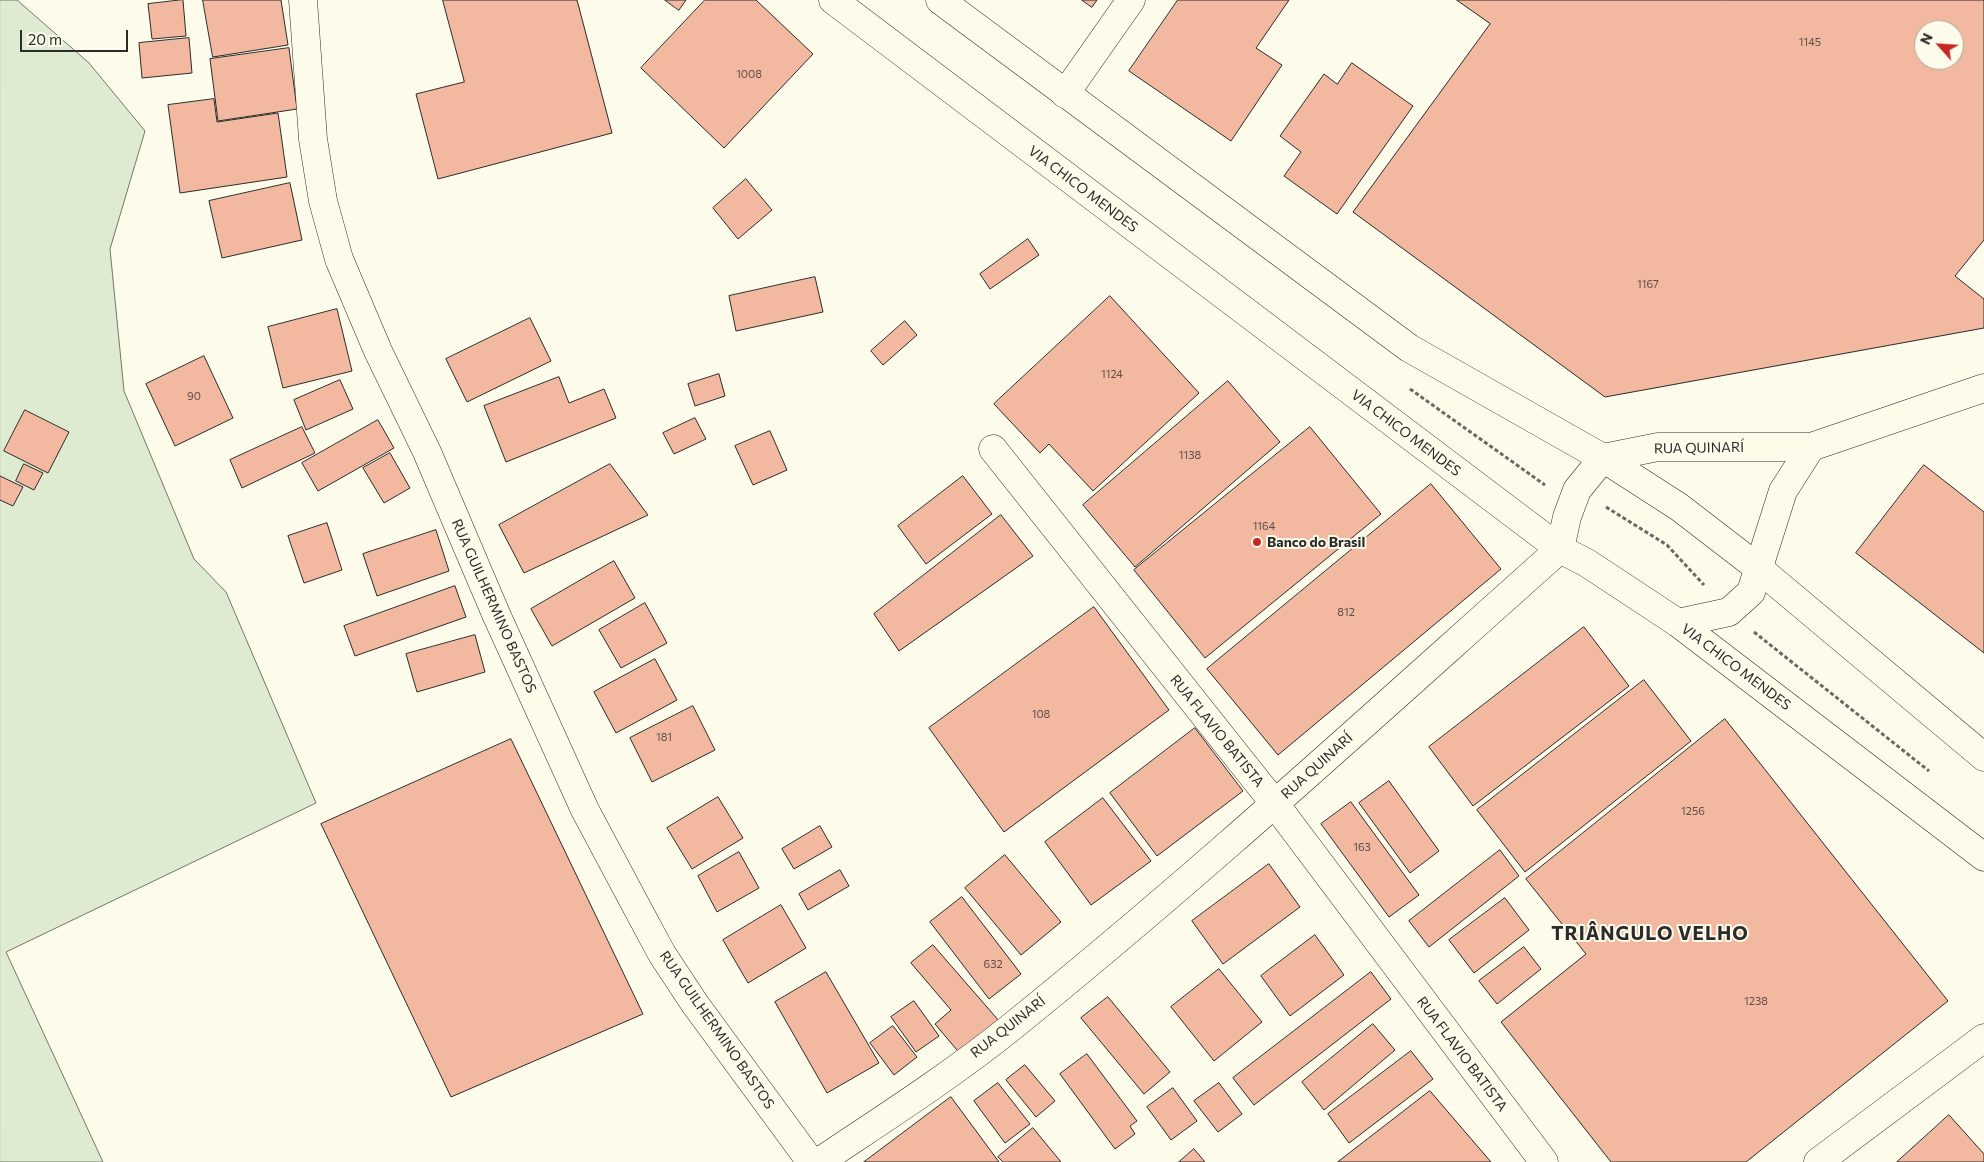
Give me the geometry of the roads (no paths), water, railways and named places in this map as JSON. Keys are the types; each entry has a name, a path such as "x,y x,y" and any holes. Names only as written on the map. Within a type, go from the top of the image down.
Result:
{"street":[{"name":"RUA GUILHERMINO BASTOS","path":"303,0 313,139 323,201 340,259 378,351 427,452 507,638 585,810 636,906 662,954 695,1004 811,1162"},
{"name":"VIA CHICO MENDES","path":"833,0 1560,549 1587,563 1678,624 1984,857"},
{"path":"940,0 1409,348 1603,458 1679,507 1757,568 1984,758"},
{"path":"1065,94 1131,0"},
{"name":"RUA QUINARÍ","path":"1603,458 1658,447 1811,447 1984,388"},
{"path":"1678,624 1729,612 1751,592 1757,568 1783,492 1811,447"},
{"name":"RUA FLAVIO BATISTA","path":"993,449 1275,804 1544,1162"},
{"path":"1560,549 1566,517 1577,490 1603,458"},
{"name":"RUA QUINARÍ","path":"819,1162 910,1100 1007,1030 1275,804 1560,549"},
{"path":"1818,1162 1984,1038"}],"place":[{"name":"Banco do Brasil","path":"1257,542"}],"district":[{"name":"TRIÂNGULO VELHO","path":"1650,934"}]}
